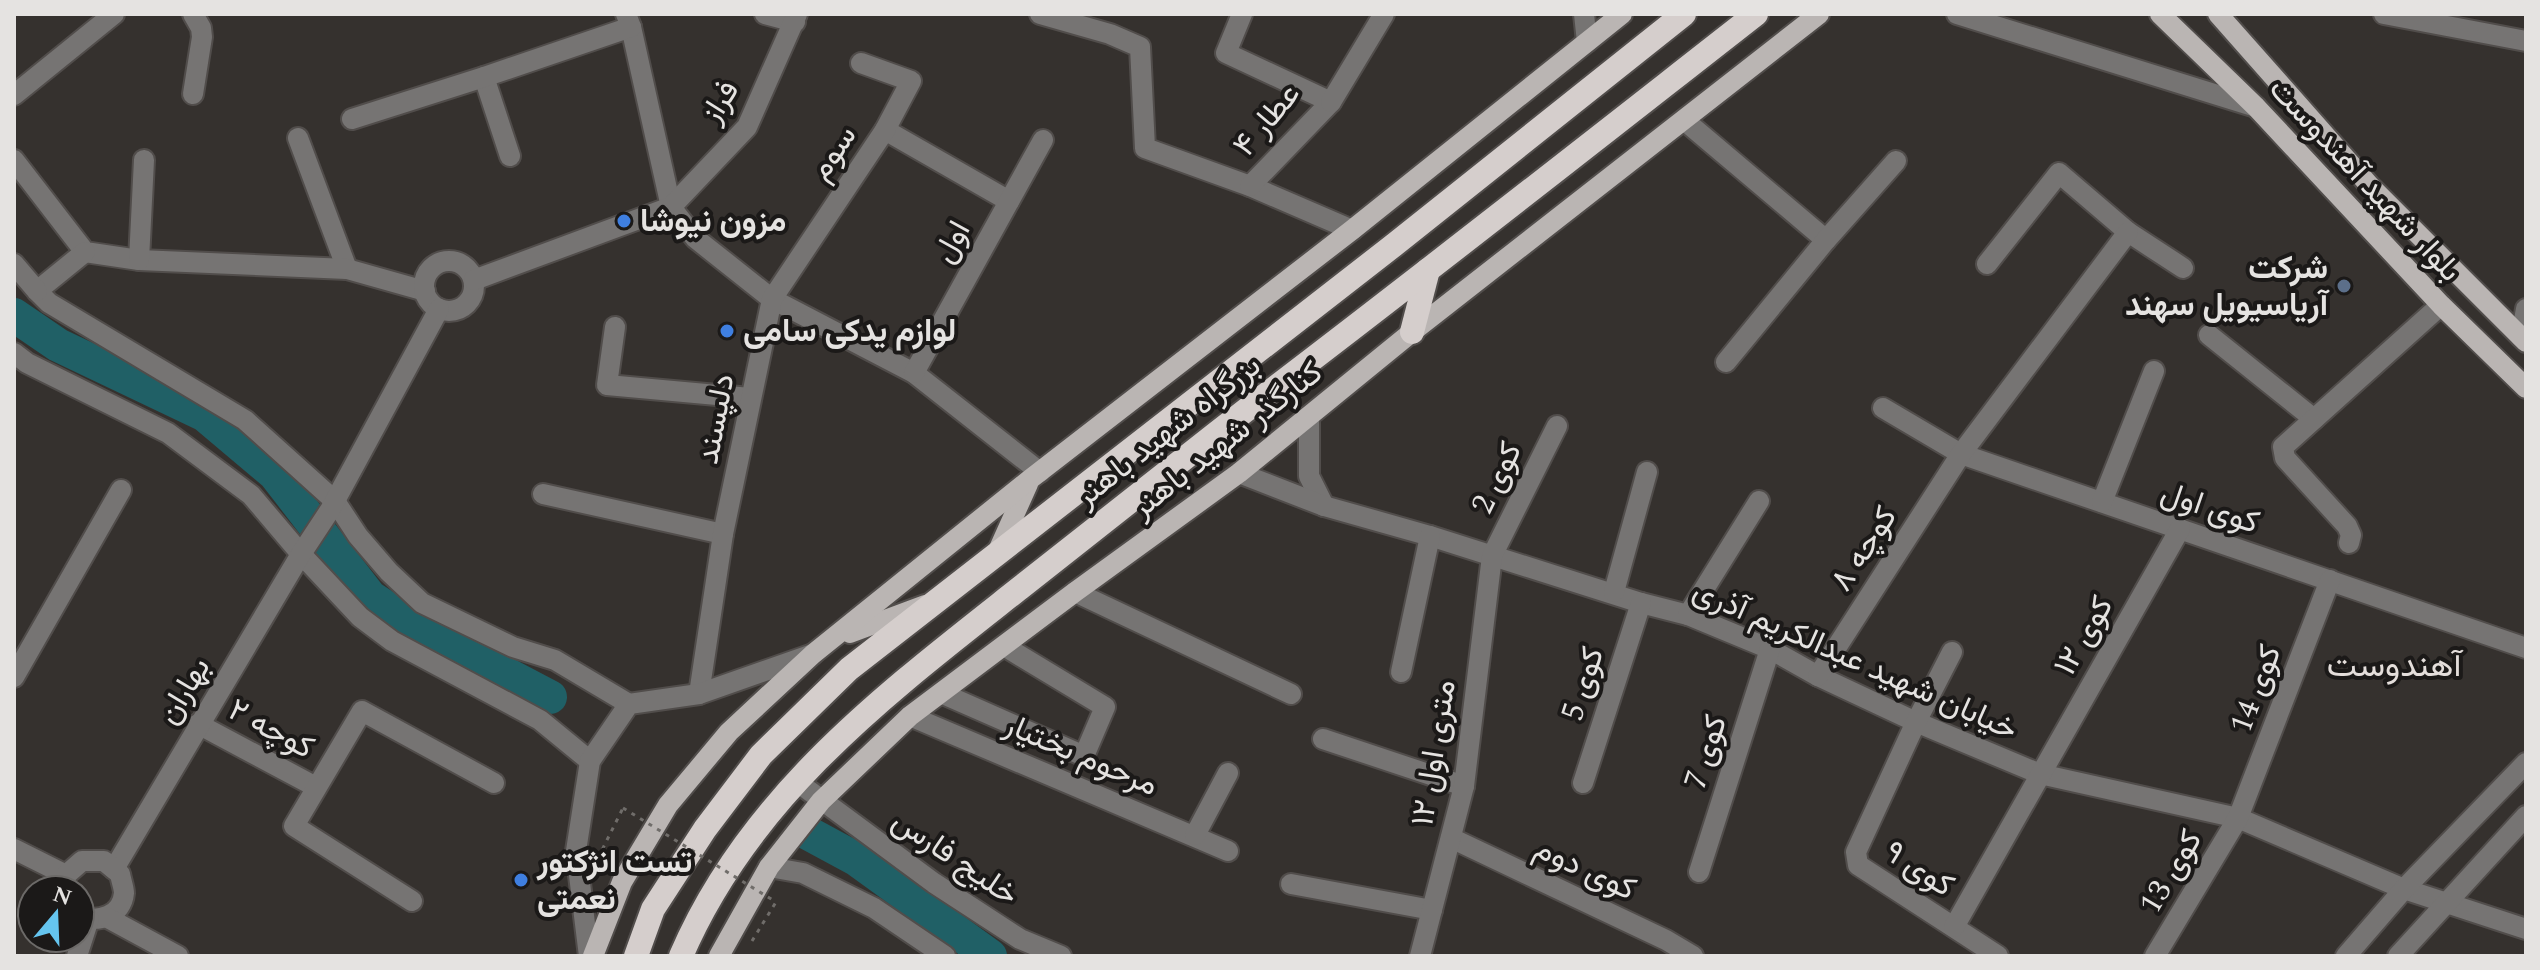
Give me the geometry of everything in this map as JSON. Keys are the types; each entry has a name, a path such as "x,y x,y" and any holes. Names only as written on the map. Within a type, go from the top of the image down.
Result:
{"highway":[{"name":"بزرگراه شهید باهنر","path":"636,956 653,909 705,829 761,755 849,669 932,602 996,557 1684,14"},
{"name":"بزرگراه شهید باهنر","path":"681,956 694,926 740,850 796,781 882,697 1756,14"},
{"path":"1412,332 1428,270"}],"main road":[{"path":"591,956 622,882 668,805 729,732 813,654 1622,14"},
{"name":"کنارگذر شهید باهنر","path":"719,956 769,867 821,801 910,716 1239,473 1412,332 1819,14"},
{"name":"بلوار شهید آهندوست","path":"2160,14 2256,107 2441,305 2526,388"},
{"name":"بلوار شهید آهندوست","path":"2218,14 2370,186 2524,340"},
{"path":"2347,207 2370,186"},
{"path":"996,557 1035,476"},
{"path":"832,639 932,602"}],"street":[{"path":"14,95 114,14"},
{"path":"193,14 202,37 193,94"},
{"path":"765,14 796,18"},
{"path":"1040,14 1110,34 1140,47 1145,148 1250,186 1352,230"},
{"path":"1110,34 1118,14"},
{"name":"عطار ۴","path":"1242,14 1226,53 1331,102 1250,186"},
{"path":"1331,102 1384,14"},
{"path":"1584,14 1587,42"},
{"path":"1957,14 2256,107"},
{"path":"2384,14 2526,41"},
{"name":"فراز","path":"671,207 747,127 796,18"},
{"path":"352,119 484,77 628,20 671,207 695,238 772,299 914,373 1035,476"},
{"name":"سوم","path":"772,299 885,130 911,81 861,63"},
{"path":"484,77 510,156"},
{"path":"1684,120 1826,240"},
{"path":"885,130 1009,201"},
{"path":"298,138 347,269"},
{"name":"اول","path":"914,373 1043,140"},
{"path":"14,160 85,252 139,260 347,269 425,291"},
{"path":"139,260 144,160"},
{"path":"1726,362 1826,240 1896,161"},
{"path":"1987,264 2059,173 2128,232 2183,268"},
{"path":"474,280 671,207"},
{"name":"کوچه ۸","path":"1818,676 1961,454 2128,232"},
{"path":"37,291 85,252"},
{"path":"449,261 465,266 474,280 473,296 455,311 439,309 427,298 427,274 440,262 449,261"},
{"path":"14,264 49,303 245,420 333,506 389,572 422,603 513,647 555,660 629,704 699,694 813,654"},
{"name":"دلپسند","path":"699,694 723,534 772,299"},
{"path":"2349,543 2351,535 2347,526 2285,458 2283,447 2441,305"},
{"path":"333,506 439,309"},
{"path":"2524,340 2526,309"},
{"path":"615,327 607,385 750,398"},
{"path":"2209,335 2314,419"},
{"path":"14,353 27,363 168,433 251,495 304,549 360,617 392,641 540,720 590,761"},
{"path":"2102,502 2154,371"},
{"name":"کوی اول","path":"1883,408 1961,454 2526,648"},
{"path":"1309,417 1309,476 1324,506"},
{"name":"کوی 2","path":"1492,556 1557,426"},
{"path":"1614,592 1647,472"},
{"name":"خیابان شهید عبدالکریم آذری","path":"1239,473 1324,506 1688,615 1770,649 1818,676 1916,722 2040,774 2238,818 2404,889 2526,929"},
{"path":"14,677 121,490"},
{"path":"543,494 723,534"},
{"path":"1688,615 1759,501"},
{"name":"بهاران","path":"114,869 198,724 333,506"},
{"name":"کوی ۱۲","path":"1954,927 2180,529"},
{"path":"1401,672 1430,536"},
{"name":"۱۲ متری اول","path":"1420,956 1464,786 1492,556"},
{"name":"کوی 14","path":"2238,818 2330,580"},
{"path":"1075,592 1291,694"},
{"name":"کوی 5","path":"1583,783 1641,603"},
{"path":"941,693 1084,756 1105,707 1004,646"},
{"name":"کوی 7","path":"1699,872 1770,649"},
{"name":"کوی ۹","path":"1952,652 1856,852 1858,865 1998,956"},
{"path":"591,956 576,851 590,761 629,704"},
{"path":"412,901 294,826 362,711 494,783"},
{"name":"مرحوم بختیار","path":"910,716 1228,851"},
{"name":"کوچه ۲","path":"198,724 316,787"},
{"path":"1323,739 1464,786"},
{"path":"2346,956 2404,889 2526,763"},
{"path":"1195,835 1228,773"},
{"name":"خلیج فارس","path":"796,781 934,883 1020,939 1061,956"},
{"path":"2398,956 2526,816"},
{"name":"کوی 13","path":"2155,956 2238,818"},
{"name":"کوی دوم","path":"1451,838 1666,940 1693,956"},
{"path":"14,849 53,874"},
{"path":"71,874 82,861 104,861 120,874 124,895 114,914 96,916"},
{"path":"769,867 803,873 860,901 945,956"},
{"path":"1291,884 1432,910"},
{"path":"96,919 178,956"}],"path":[{"path":"598,859 623,808 776,902 746,951"}],"waterway":[{"path":"14,315 58,345 205,415 275,474 370,597 411,624 550,697"},
{"path":"806,832 856,859 990,956"}],"place":[{"name":"مزون نیوشا","path":"624,221"},
{"name":"شرکت آریاسیویل سهند","path":"2344,286"},
{"name":"لوازم یدکی سامی","path":"727,331"},
{"name":"تست انژکتور نعمتی","path":"521,880"}],"district":[{"name":"آهندوست","path":"2394,666"}]}
